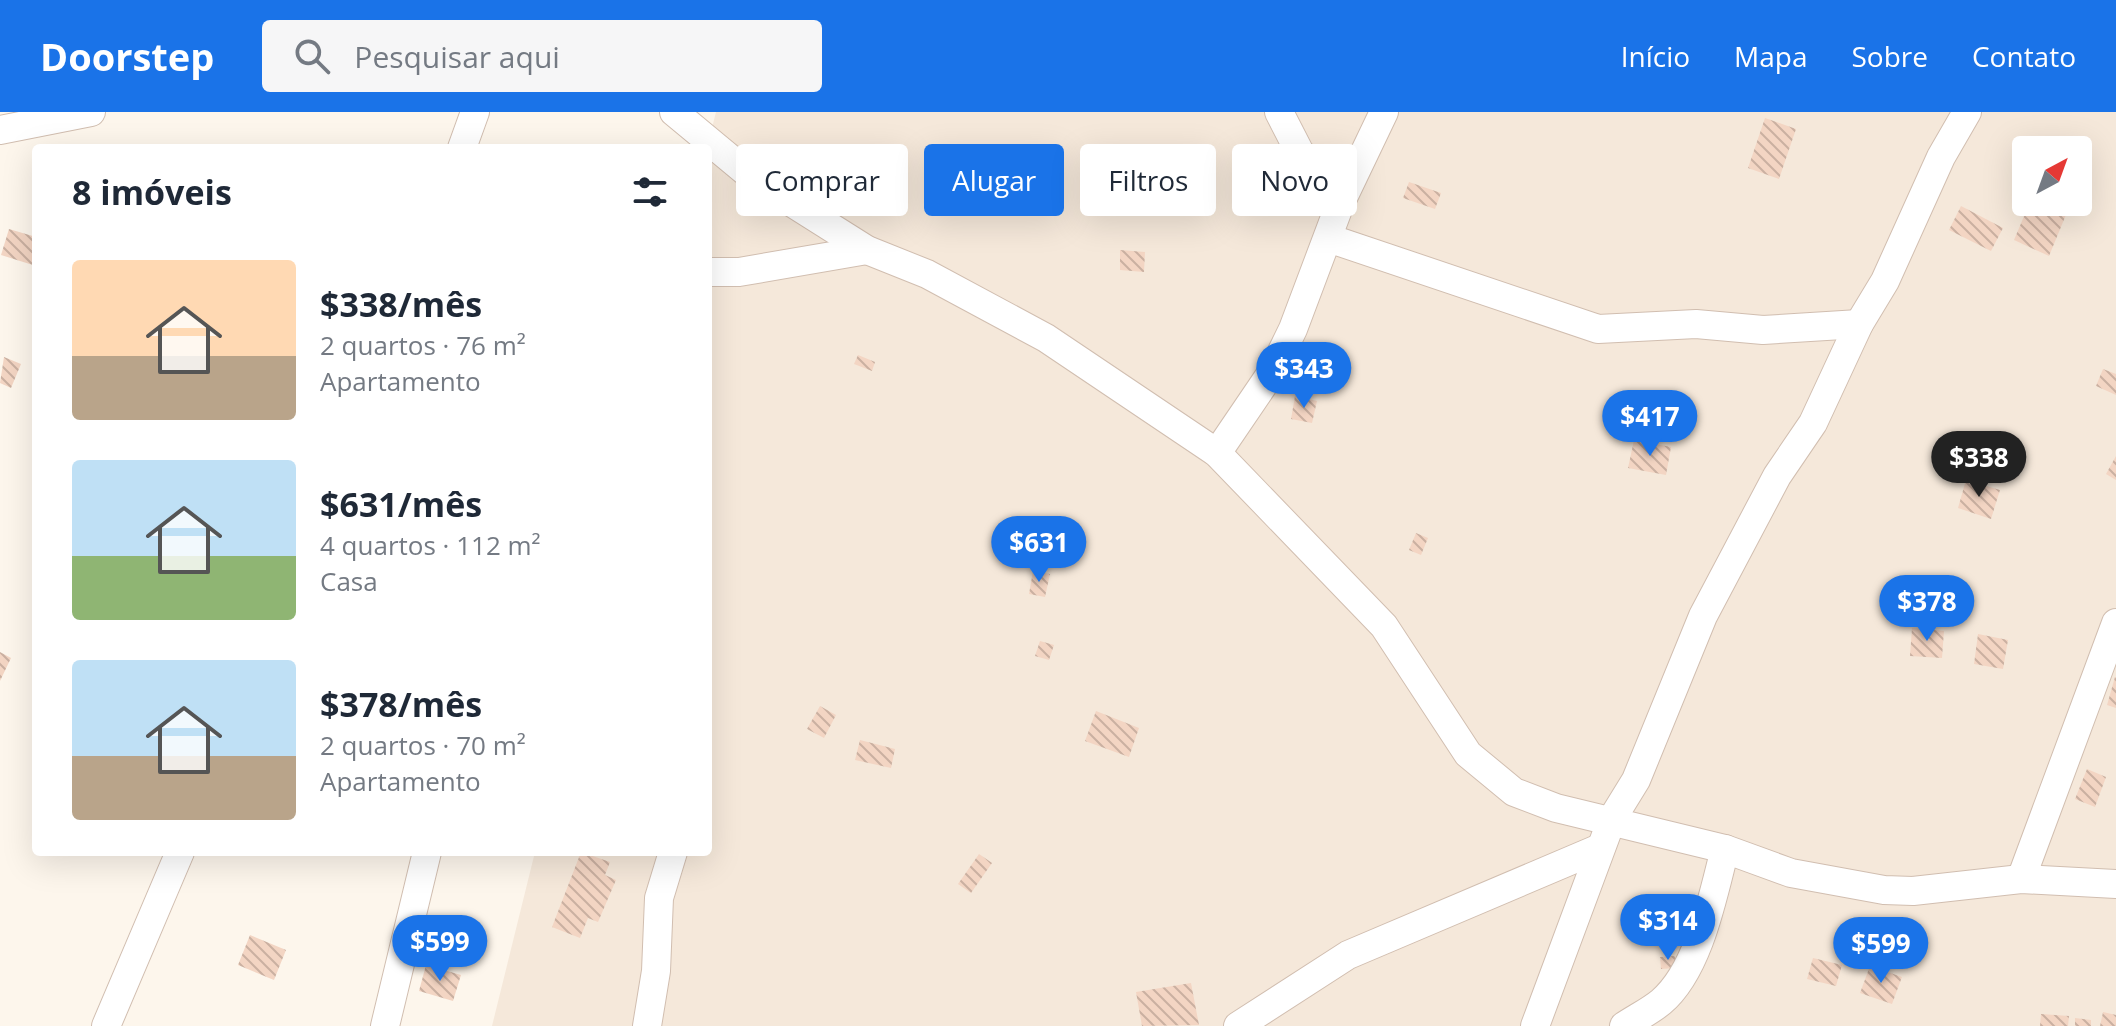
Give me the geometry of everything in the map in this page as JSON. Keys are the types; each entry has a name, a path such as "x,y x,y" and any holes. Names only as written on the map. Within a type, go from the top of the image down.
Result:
{"street":[{"path":"0,130 89,112"},
{"path":"463,144 475,112"},
{"path":"674,112 700,130 756,180 867,250 927,274 1046,338 1217,453 1384,626 1468,754 1514,792 1556,808 1612,819 1725,849 1791,873 1884,890 1913,891 2021,879 2116,884"},
{"path":"1279,112 1295,144"},
{"path":"1357,168 1384,112"},
{"path":"1535,1026 1600,848 1612,819 1636,780 1703,616 1777,476 1813,423 1859,324 1885,281 1941,157 1967,112"},
{"path":"1217,453 1272,372 1293,329 1336,216"},
{"path":"1328,238 1598,329 1696,324 1763,330 1859,324"},
{"path":"712,272 739,272 867,250"},
{"path":"2021,879 2116,623"},
{"path":"1238,1026 1348,955 1600,848"},
{"path":"1624,1026 1663,1000 1691,959 1707,917 1725,849"},
{"path":"106,1026 178,856"},
{"path":"385,1026 426,856"},
{"path":"647,1026 656,971 659,898 672,856"}],"shaded area":[{"path":"716,112 2116,112 2116,1026 492,1026 534,856 712,856 712,144 708,144"}],"building":[{"path":"1765,118 1796,129 1779,179 1748,168"},
{"path":"1409,182 1441,193 1435,209 1403,198"},
{"path":"1961,206 2003,228 1991,251 1949,230"},
{"path":"2024,216 2065,216 2049,256 2014,240"},
{"path":"9,229 32,236 32,265 1,255"},
{"path":"1120,250 1145,252 1144,272 1120,270"},
{"path":"858,355 875,362 872,371 854,364"},
{"path":"4,357 21,364 11,388 0,383"},
{"path":"2103,369 2116,374 2116,395 2096,386"},
{"path":"1295,396 1317,401 1312,423 1291,419"},
{"path":"1634,440 1671,447 1666,475 1628,468"},
{"path":"2116,456 2116,480 2106,474"},
{"path":"1966,480 2000,490 1991,519 1958,508"},
{"path":"1416,533 1428,538 1421,555 1409,550"},
{"path":"1033,571 1050,574 1045,597 1029,594"},
{"path":"1912,628 1944,631 1942,658 1910,656"},
{"path":"1978,634 2008,640 2003,669 1974,664"},
{"path":"1040,641 1054,645 1049,660 1035,656"},
{"path":"0,652 11,658 0,681"},
{"path":"2116,677 2116,708 2107,705"},
{"path":"820,706 836,715 824,738 807,729"},
{"path":"1096,711 1139,728 1129,757 1085,741"},
{"path":"860,740 895,749 891,768 855,760"},
{"path":"2087,769 2106,777 2095,807 2075,799"},
{"path":"979,854 992,863 971,893 958,884"},
{"path":"579,856 593,856 610,862 605,875 616,880 598,922 588,918 580,938 552,927"},
{"path":"250,935 286,950 274,980 238,965"},
{"path":"1675,956 1675,968 1661,969 1660,957"},
{"path":"1813,958 1842,965 1836,986 1807,979"},
{"path":"426,965 461,975 453,1001 419,991"},
{"path":"1870,966 1902,977 1892,1004 1860,993"},
{"path":"1191,983 1199,1025 1142,1026 1136,992"},
{"path":"2103,1012 2116,1015 2116,1026 2100,1026"},
{"path":"2041,1014 2069,1016 2068,1026 2040,1026"},
{"path":"2075,1018 2091,1020 2091,1026 2075,1026"}]}
